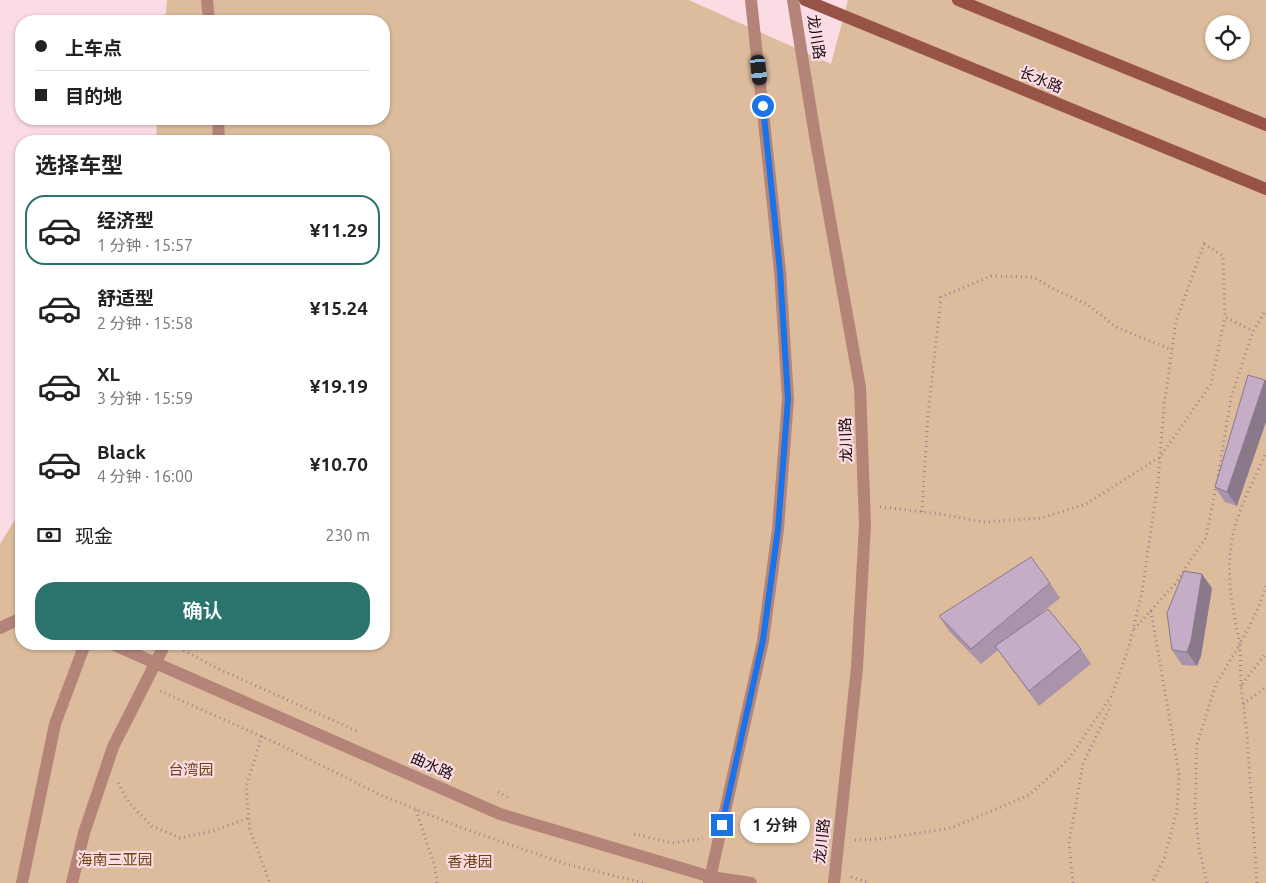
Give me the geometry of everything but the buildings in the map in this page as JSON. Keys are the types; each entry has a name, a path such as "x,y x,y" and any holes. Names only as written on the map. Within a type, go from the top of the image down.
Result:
{"main road":[{"name":"长水路","path":"805,0 1266,189"},
{"path":"958,0 1266,124"}],"street":[{"path":"207,0 208,15"},
{"path":"710,880 763,640 778,529 788,399 780,271 751,0"},
{"name":"龙川路","path":"793,0 860,388 865,525 857,668 834,883"},
{"path":"0,628 15,621"},
{"path":"22,883 55,724 83,650"},
{"name":"曲水路","path":"126,650 500,814 710,880 751,883"},
{"path":"72,883 84,833 113,747 162,650"}],"path":[{"path":"839,840 881,839 951,828 1029,795 1068,760 1112,696 1133,630 1142,592 1160,457 1176,321 1204,244 1223,256 1225,317 1211,384 1160,457 1086,504 1041,518 984,522 892,507"},
{"path":"922,512 928,414 941,297 991,276 1033,277 1054,290 1088,305 1116,327 1172,350"},
{"path":"1133,630 1175,584 1206,537 1231,398 1253,331 1266,310"},
{"path":"1225,317 1253,331"},
{"path":"1258,883 1247,735 1241,686 1240,644 1232,608 1230,565 1233,534 1247,494 1266,452"},
{"path":"1207,883 1195,809 1197,744 1216,684 1257,611 1266,586"},
{"path":"1151,610 1179,774 1177,811 1164,858 1152,883"},
{"path":"182,650 221,670 361,733"},
{"path":"1241,686 1266,653"},
{"path":"145,685 262,736 381,795 462,828 566,864 644,883"},
{"path":"1243,704 1266,687"},
{"path":"1072,883 1069,843 1083,764 1111,705"},
{"path":"262,736 246,787 250,830 270,883"},
{"path":"108,764 129,803 152,826 180,838 213,831 248,818"},
{"path":"497,792 516,800"},
{"path":"416,809 435,867 437,883"},
{"path":"626,833 672,844 700,840 722,825"},
{"path":"848,876 870,883"}],"green space":[{"path":"167,0 689,0 831,64 848,0 1266,0 1266,883 0,883 0,544 15,520 15,650 390,650 390,135 156,135 157,125 390,125 390,15 166,15"}],"route":[{"path":"722,825 763,640 778,529 788,399 780,271 763,106"}],"park label":[{"name":"台湾园","path":"191,770"},
{"name":"海南三亚园","path":"115,860"},
{"name":"香港园","path":"470,862"}]}
